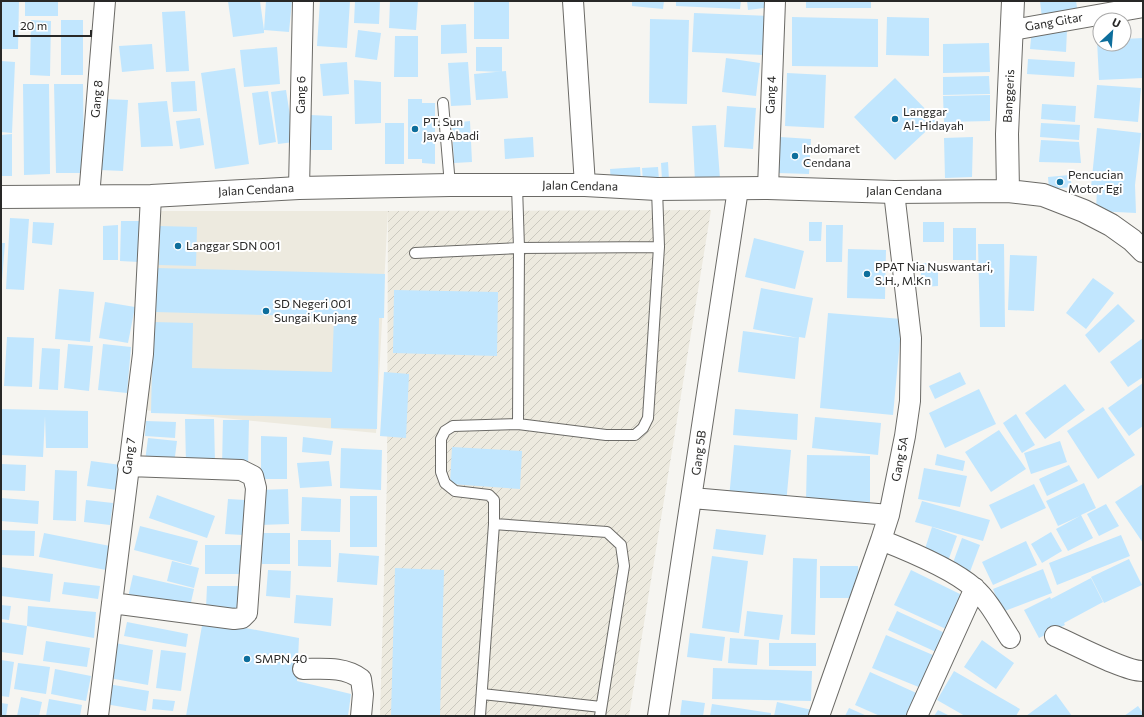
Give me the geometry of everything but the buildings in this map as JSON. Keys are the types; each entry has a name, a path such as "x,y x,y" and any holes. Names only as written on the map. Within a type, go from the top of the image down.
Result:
{"street":[{"name":"Gang 8","path":"89,197 104,1"},
{"name":"Gang 6","path":"299,188 303,1"},
{"path":"572,1 585,185"},
{"name":"Gang 4","path":"768,188 775,1"},
{"name":"Banggeris","path":"1008,191 1007,134 1013,1"},
{"name":"Gang Gitar","path":"1012,30 1143,7"},
{"name":"Jalan Cendana","path":"1,197 151,196 299,188 450,185 585,185 658,189 768,188 894,192 1008,191 1043,196 1084,211 1111,225 1132,240 1143,251"},
{"name":"Gang 5B","path":"658,716 738,189"},
{"name":"Gang 5A","path":"819,716 889,515 905,436 910,401 910,338 894,192"},
{"name":"Gang 7","path":"98,716 143,354 151,196"},
{"path":"112,602 234,619 242,618 247,613 256,488 253,476 241,470 128,466"},
{"path":"692,498 889,515"},
{"path":"881,540 916,554 962,579 975,588 990,606 1010,638"},
{"path":"916,716 975,588"},
{"path":"1056,636 1117,664 1137,671 1143,671"},
{"path":"303,669 337,670 354,674 361,679 363,694 362,716"}],"lane":[{"path":"443,103 450,185"},
{"path":"517,186 519,248 518,424"},
{"path":"480,716 494,524 494,500 489,495 455,491 446,483 442,472 441,439 445,431 453,426 518,424 606,435 635,435 643,428 648,418 659,247 658,189"},
{"path":"415,254 519,248 659,247"},
{"path":"482,694 600,711 624,566 621,545 606,532 494,524"}],"shaded area":[{"path":"711,210 629,716 380,716 387,479 388,211"},
{"name":"SD Negeri 001 Sungai Kunjang","path":"156,211 388,211 376,433 143,410"}],"place":[{"name":"Langgar Al-Hidayah","path":"895,119"},
{"name":"PT. Sun Jaya Abadi","path":"415,129"},
{"name":"Indomaret Cendana","path":"795,156"},
{"name":"Pencucian Motor Egi","path":"1060,182"},
{"name":"Langgar SDN 001","path":"178,246"},
{"name":"PPAT Nia Nuswantari, S.H., M.Kn","path":"867,274"},
{"name":"SD Negeri 001 Sungai Kunjang","path":"266,311"},
{"name":"SMPN 40","path":"247,659"}]}
